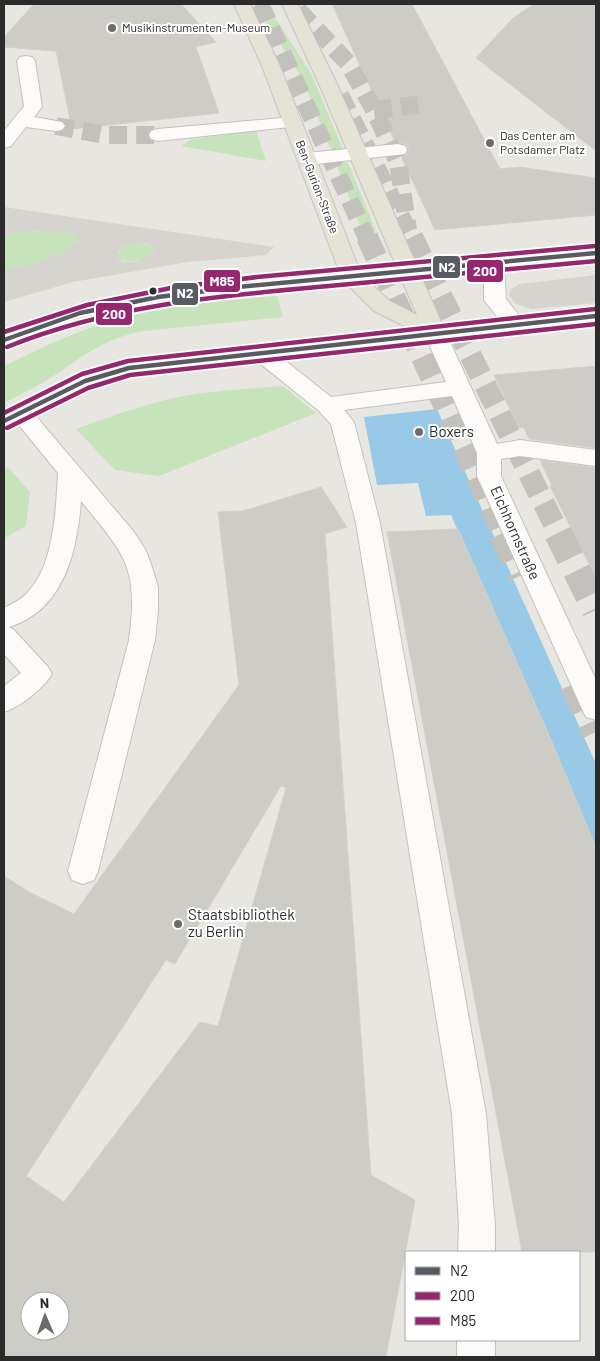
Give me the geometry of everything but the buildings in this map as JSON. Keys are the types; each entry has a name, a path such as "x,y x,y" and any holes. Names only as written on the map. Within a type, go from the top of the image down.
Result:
{"main road":[{"name":"Ben-Gurion-Straße","path":"242,4 271,66 351,276 382,306 435,333"},
{"path":"290,4 326,79 407,271"},
{"path":"4,339 60,318 134,300 257,285 596,253"},
{"name":"Eichhornstraße","path":"407,271 435,333"},
{"path":"12,417 85,381 107,373 153,364 596,316"}],"street":[{"path":"4,142 33,107 26,60"},
{"path":"22,120 56,126"},
{"path":"158,135 293,122"},
{"path":"307,159 398,150"},
{"path":"494,263 495,300 515,324"},
{"name":"Eichhornstraße","path":"435,333 458,388 489,453 489,476 596,709"},
{"path":"260,352 326,404 342,422 368,523 469,1114 477,1251"},
{"path":"326,404 458,388"},
{"path":"12,417 70,472 125,538 137,557 143,573 146,590 146,614 142,640 83,870"},
{"path":"489,453 520,448 596,458"},
{"path":"4,619 39,598 51,577 66,535 70,472"},
{"path":"4,636 38,674 4,701"},
{"path":"476,1341 476,1357"}],"green space":[{"path":"254,4 266,4 311,73 343,150 330,148 305,85"},
{"path":"256,131 266,161 181,146 192,139"},
{"path":"335,161 348,163 376,231 362,231"},
{"path":"29,231 74,234 78,236 78,241 63,253 44,262 4,270 4,239 9,235"},
{"path":"136,243 149,245 155,251 146,257 132,262 117,258 119,252 124,248"},
{"path":"277,296 283,317 129,334 96,348 43,383 4,403 4,366 54,342 93,327 148,312 212,302"},
{"path":"283,386 316,413 159,476 115,470 76,429 170,399 212,392"},
{"path":"8,467 30,492 26,526 4,538 4,470"}],"shaded area":[{"path":"4,207 274,247 266,255 188,262 73,282 4,302 4,270 36,264 65,252 78,241 78,236 74,234 29,231 9,235 4,239","holes":["136,243 146,243 153,247 155,251 136,262 123,262 117,258 118,252 124,247"]},
{"path":"596,275 596,303 531,309 516,304 509,295 511,289 520,284"}],"water":[{"path":"437,409 596,764 596,848 551,740 451,515 426,516 418,483 377,485 364,417"}],"tunnel":[{"path":"260,4 367,238"},
{"path":"298,10 348,63 374,110"},
{"path":"340,95 412,238"},
{"path":"374,110 424,104"},
{"path":"374,110 398,162 408,230"},
{"path":"56,126 105,135 158,135"},
{"path":"367,237 503,534"},
{"path":"412,237 559,534"},
{"path":"503,533 522,575"},
{"path":"558,533 596,610"},
{"path":"573,684 596,732"}],"transit line":[{"name":"M85","path":"4,332 87,305 171,288 257,277 595,246"},
{"name":"N2","path":"4,340 80,313 158,297 238,287 596,253"},
{"name":"200","path":"7,347 44,332 82,321 159,304 239,294 596,261"},
{"name":"M85","path":"4,413 82,374 128,361 595,309"},
{"name":"N2","path":"4,421 85,381 129,368 596,316"},
{"name":"200","path":"7,428 88,388 130,375 596,324"}],"place":[{"name":"Musikinstrumenten-Museum","path":"112,28"},
{"name":"Das Center am Potsdamer Platz","path":"490,143"},
{"name":"Boxers","path":"419,432"},
{"name":"Staatsbibliothek zu Berlin","path":"178,924"}]}
